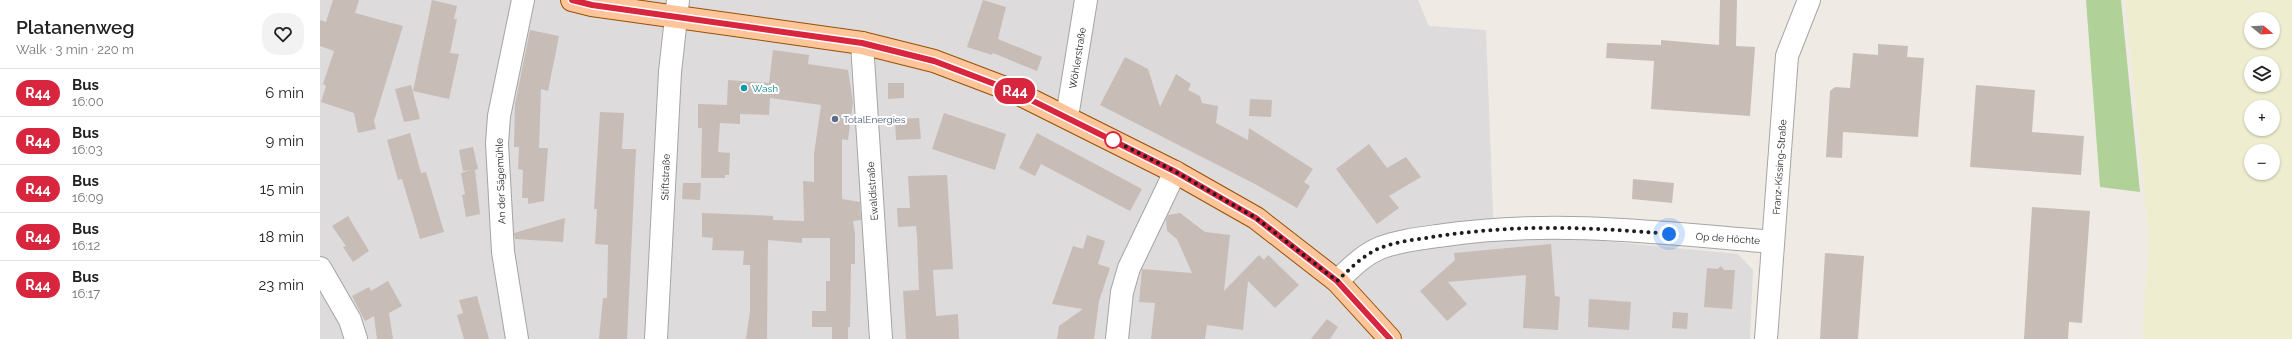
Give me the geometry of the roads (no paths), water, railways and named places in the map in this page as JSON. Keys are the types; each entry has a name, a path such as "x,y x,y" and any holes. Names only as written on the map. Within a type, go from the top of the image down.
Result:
{"main road":[{"path":"572,0 592,5 677,8 862,43 934,61 977,76 1013,91 1067,117 1176,172 1256,218 1337,281 1390,339"}],"street":[{"name":"An der Sägemühle","path":"517,339 503,252 497,143 500,116 523,0"},
{"name":"Wöhlerstraße","path":"1067,117 1086,0"},
{"name":"Franz-Kissing-Straße","path":"1766,339 1787,56 1809,0"},
{"name":"Stiftstraße","path":"656,339 669,80 677,8"},
{"name":"Ewaldistraße","path":"862,43 881,339"},
{"path":"1116,339 1122,292 1129,268 1176,172"},
{"name":"Op de Höchte","path":"1337,281 1360,259 1380,248 1408,241 1484,229 1529,227 1594,228 1773,242"},
{"path":"320,268 350,320 356,339"}],"place":[{"name":"Wash","path":"744,88"},
{"name":"TotalEnergies","path":"835,119"}]}
